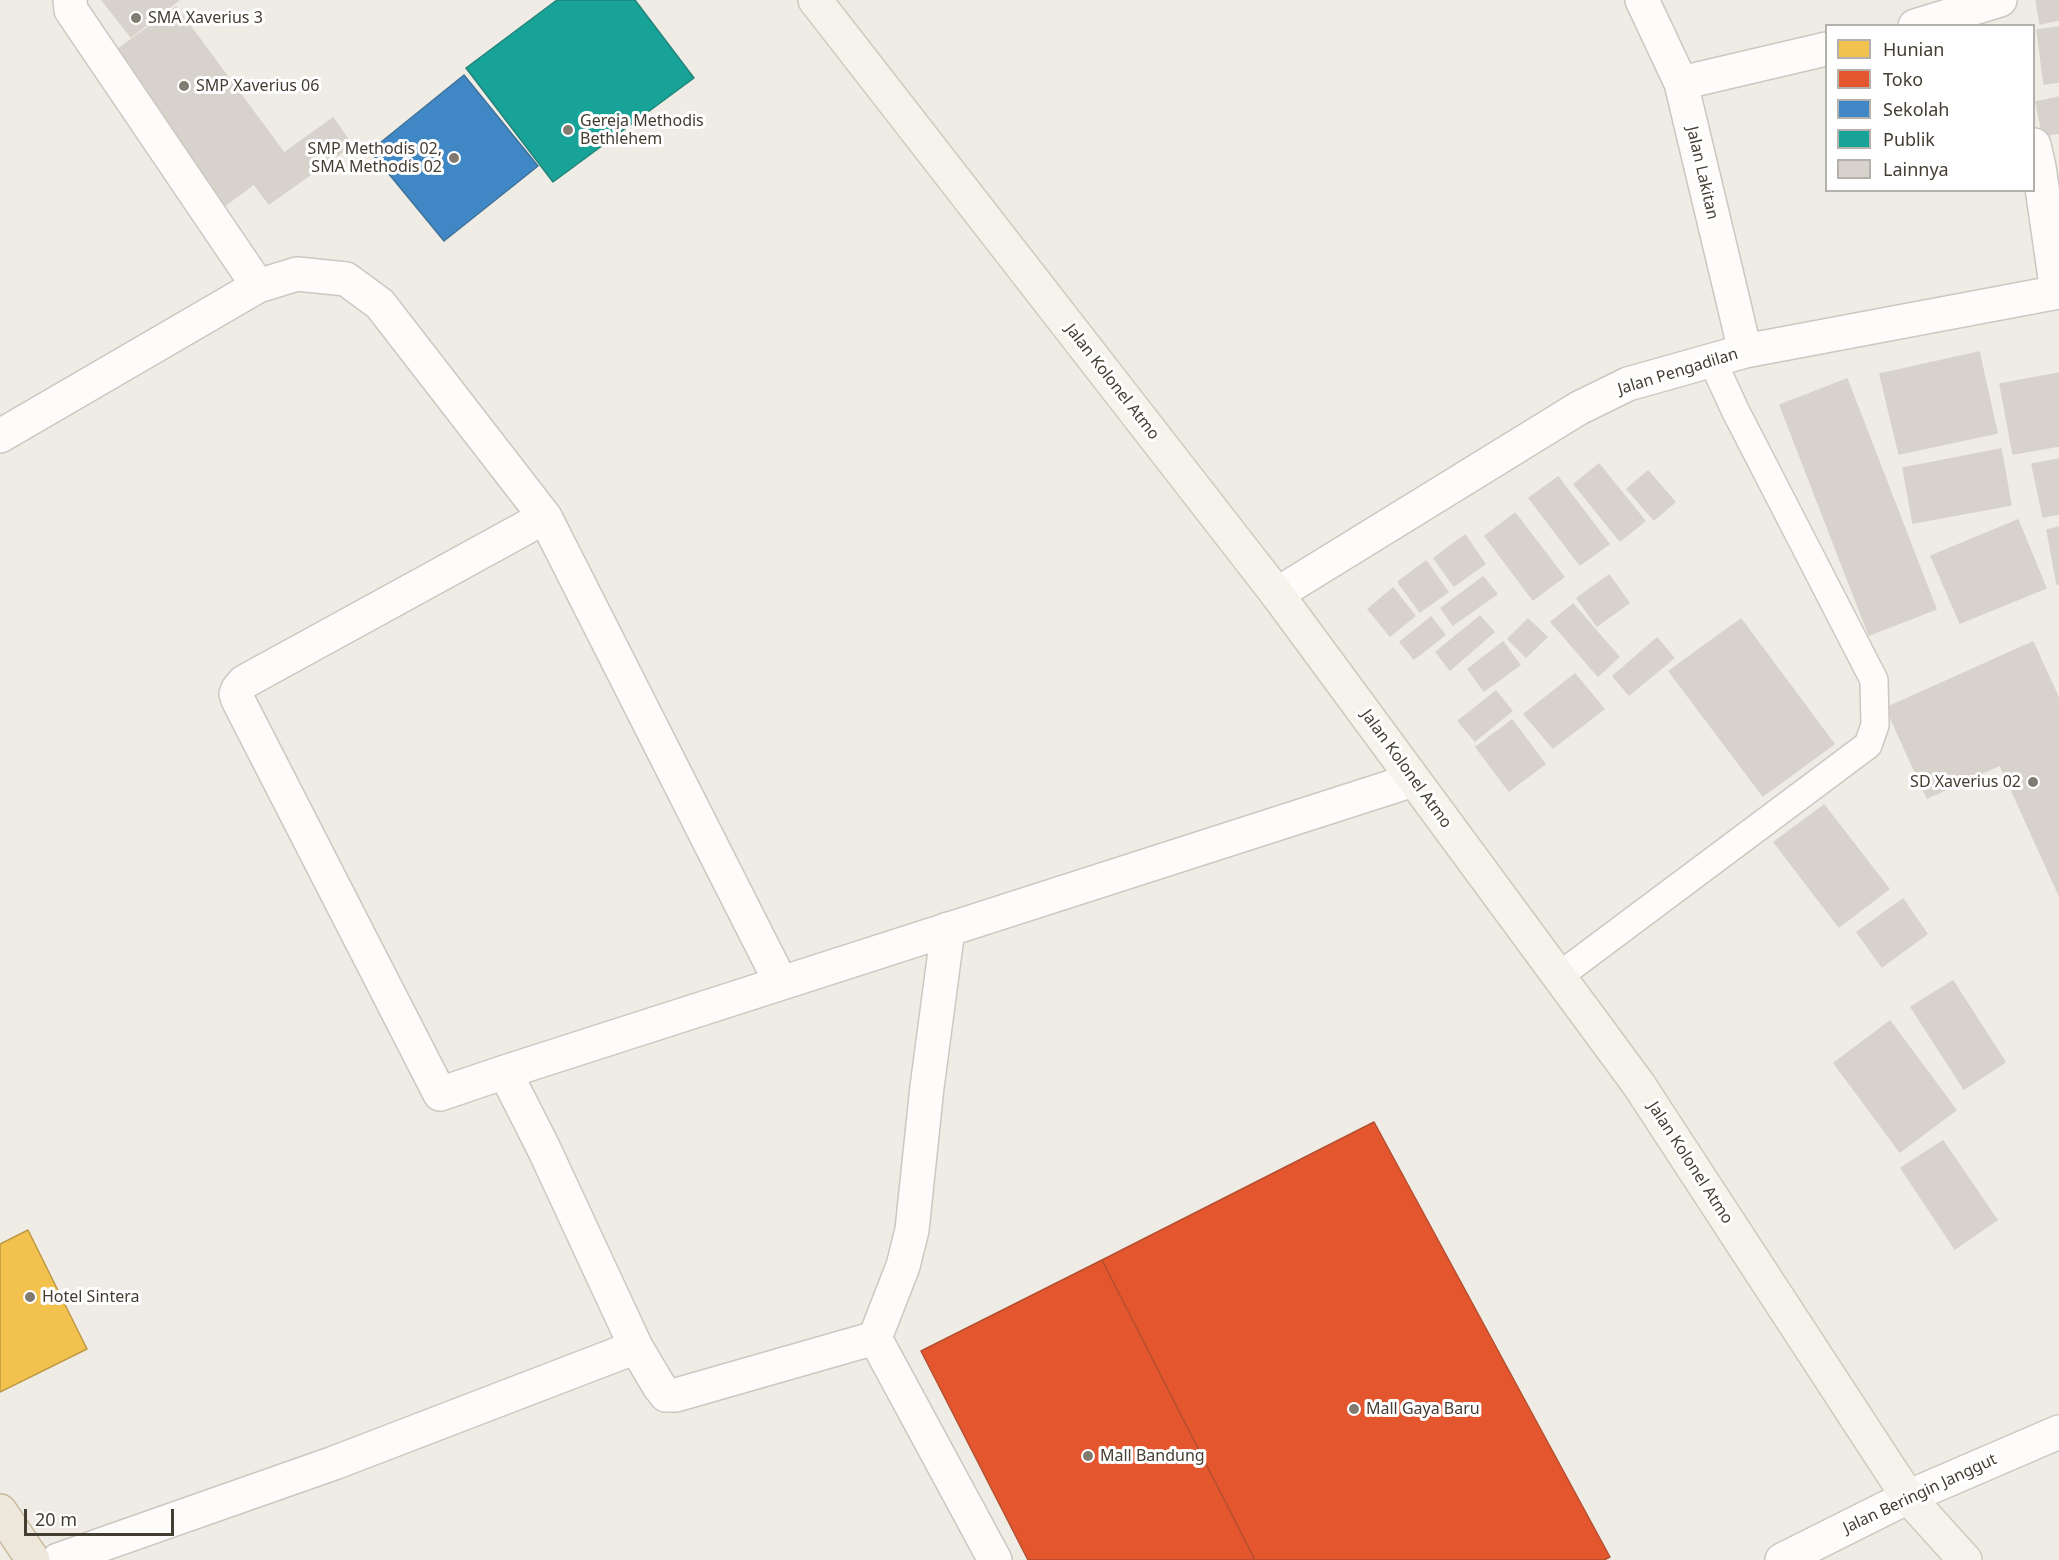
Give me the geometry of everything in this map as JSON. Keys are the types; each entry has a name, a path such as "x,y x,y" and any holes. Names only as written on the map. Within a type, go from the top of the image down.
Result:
{"highway":[{"path":"0,1511 33,1560"}],"main road":[{"name":"Jalan Kolonel Atmo","path":"815,0 1277,594 1639,1085 1908,1497 1965,1560"}],"street":[{"path":"70,0 71,10 258,286"},
{"name":"Jalan Lakitan","path":"1642,0 1681,83 1745,351"},
{"path":"1922,24 2000,0 2006,24"},
{"path":"1681,83 1825,49"},
{"path":"2035,149 2058,292"},
{"path":"0,436 258,286 297,274 346,279 380,304 545,517 781,983"},
{"name":"Jalan Pengadilan","path":"1277,594 1579,408 1628,384 1745,351 2058,292"},
{"path":"545,517 244,682 236,694 439,1093 444,1094 505,1072 1413,780"},
{"path":"948,929 927,1087 912,1230 903,1266 875,1338 995,1560"},
{"path":"505,1072 544,1149 636,1347 666,1395 676,1395 875,1338"},
{"path":"58,1560 334,1463 636,1347"},
{"name":"Jalan Beringin Janggut","path":"1782,1560 1908,1497 2059,1432"}],"lane":[{"path":"1558,976 1868,745 1875,725 1874,680 1735,410 1712,360"}],"building: Hunian":[{"name":"Hotel Sintera","path":"28,1230 87,1349 0,1392 0,1244"}],"building: Toko":[{"name":"Mall Gaya Baru","path":"1374,1122 1610,1557 1604,1560 1255,1560 1102,1260"},
{"name":"Mall Bandung","path":"1102,1260 1255,1560 1028,1560 921,1351"}],"building: Sekolah":[{"name":"SMP Methodis 02, SMA Methodis 02","path":"464,75 538,166 444,241 370,151"}],"building: Publik":[{"name":"Gereja Methodis Bethlehem","path":"557,0 635,0 694,78 553,182 466,68"}],"building: Lainnya":[{"name":"SMA Xaverius 3","path":"102,0 179,0 131,37"},
{"path":"2036,0 2059,0 2059,20 2040,24"},
{"name":"SMP Xaverius 06","path":"176,7 284,153 333,118 352,145 269,204 254,184 223,207 111,54"},
{"path":"2059,27 2059,82 2044,84 2037,30"},
{"path":"2059,97 2059,133 2043,136 2036,102"},
{"path":"1979,352 1997,433 1899,454 1880,374"},
{"path":"2059,373 2059,446 2013,454 2000,384"},
{"path":"1847,379 1936,609 1869,635 1780,405"},
{"path":"2001,449 2011,505 1913,523 1903,468"},
{"path":"2059,459 2059,514 2043,517 2032,464"},
{"path":"1599,464 1645,521 1620,541 1574,484"},
{"path":"1648,471 1675,502 1654,520 1627,489"},
{"path":"1558,477 1609,544 1580,565 1529,498"},
{"path":"1515,513 1564,577 1533,600 1485,536"},
{"path":"2018,520 2046,588 1960,623 1931,556"},
{"path":"2059,527 2059,584 2057,584 2047,530"},
{"path":"1465,535 1485,564 1454,586 1434,558"},
{"path":"1426,561 1448,592 1420,612 1398,582"},
{"path":"1609,575 1629,603 1597,626 1577,598"},
{"path":"1483,577 1497,594 1453,625 1441,608"},
{"path":"1393,588 1415,616 1390,636 1368,609"},
{"path":"1573,604 1619,657 1598,676 1551,622"},
{"path":"1480,616 1494,632 1450,670 1436,652"},
{"path":"1431,617 1445,635 1414,659 1400,642"},
{"path":"1528,619 1547,637 1526,657 1508,639"},
{"path":"1741,619 1834,744 1763,796 1669,671"},
{"path":"1657,638 1674,658 1629,695 1613,676"},
{"path":"1503,642 1520,665 1484,691 1468,669"},
{"name":"SD Xaverius 02","path":"2033,642 2059,699 2059,895 2000,765 1927,798 1886,708"},
{"path":"1575,674 1604,709 1553,748 1524,714"},
{"path":"1496,691 1512,711 1475,741 1458,721"},
{"path":"1512,720 1545,764 1509,791 1476,747"},
{"path":"1824,805 1889,889 1839,927 1774,842"},
{"path":"1903,899 1927,934 1882,967 1857,932"},
{"path":"1953,981 2005,1062 1964,1089 1911,1007"},
{"path":"1890,1021 1956,1110 1900,1152 1834,1063"},
{"path":"1943,1141 1997,1220 1955,1249 1901,1168"}],"place":[{"name":"SMA Xaverius 3","path":"136,18"},
{"name":"SMP Xaverius 06","path":"184,86"},
{"name":"Gereja Methodis Bethlehem","path":"568,130"},
{"name":"SMP Methodis 02, SMA Methodis 02","path":"454,158"},
{"name":"SD Xaverius 02","path":"2033,782"},
{"name":"Hotel Sintera","path":"30,1297"},
{"name":"Mall Gaya Baru","path":"1354,1409"},
{"name":"Mall Bandung","path":"1088,1456"}]}
